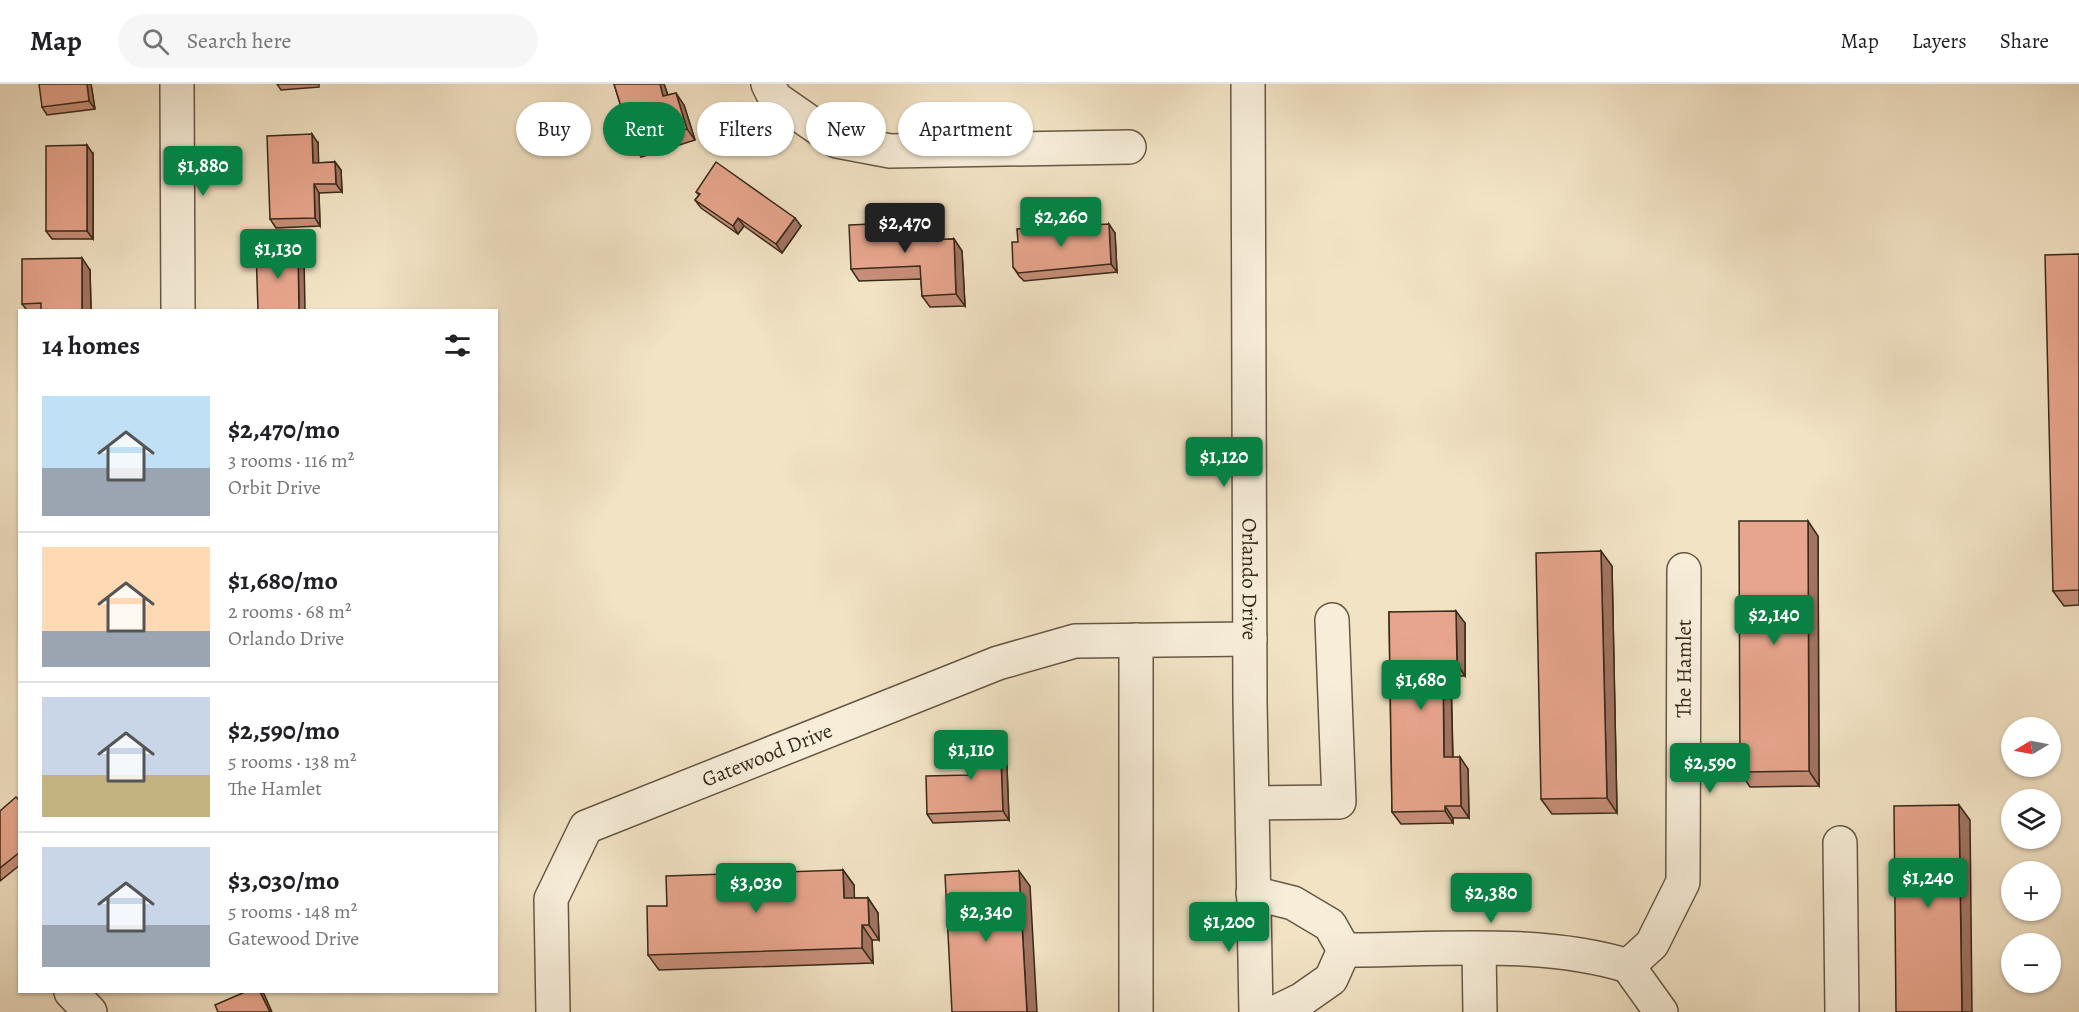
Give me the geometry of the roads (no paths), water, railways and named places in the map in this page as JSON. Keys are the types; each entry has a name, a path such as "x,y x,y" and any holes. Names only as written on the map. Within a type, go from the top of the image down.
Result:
{"street":[{"path":"177,84 178,309"},
{"path":"768,84 775,98 837,141 890,151 1129,147"},
{"name":"Orlando Drive","path":"1248,84 1250,639 1254,893"},
{"name":"The Hamlet","path":"1628,966 1652,944 1683,882 1684,570"},
{"path":"1253,803 1339,802 1332,620"},
{"name":"Gatewood Drive","path":"553,1012 550,899 586,827 998,663 1075,641 1250,639"},
{"path":"1136,640 1136,1012"},
{"path":"1840,843 1842,1012"},
{"path":"1256,1012 1254,893 1293,903 1330,925 1344,950"},
{"path":"1344,950 1530,949 1592,955 1628,966 1662,1012"},
{"path":"1276,1012 1301,1000 1331,979 1344,950"},
{"path":"1479,950 1480,1012"},
{"path":"71,993 90,1012"}]}
